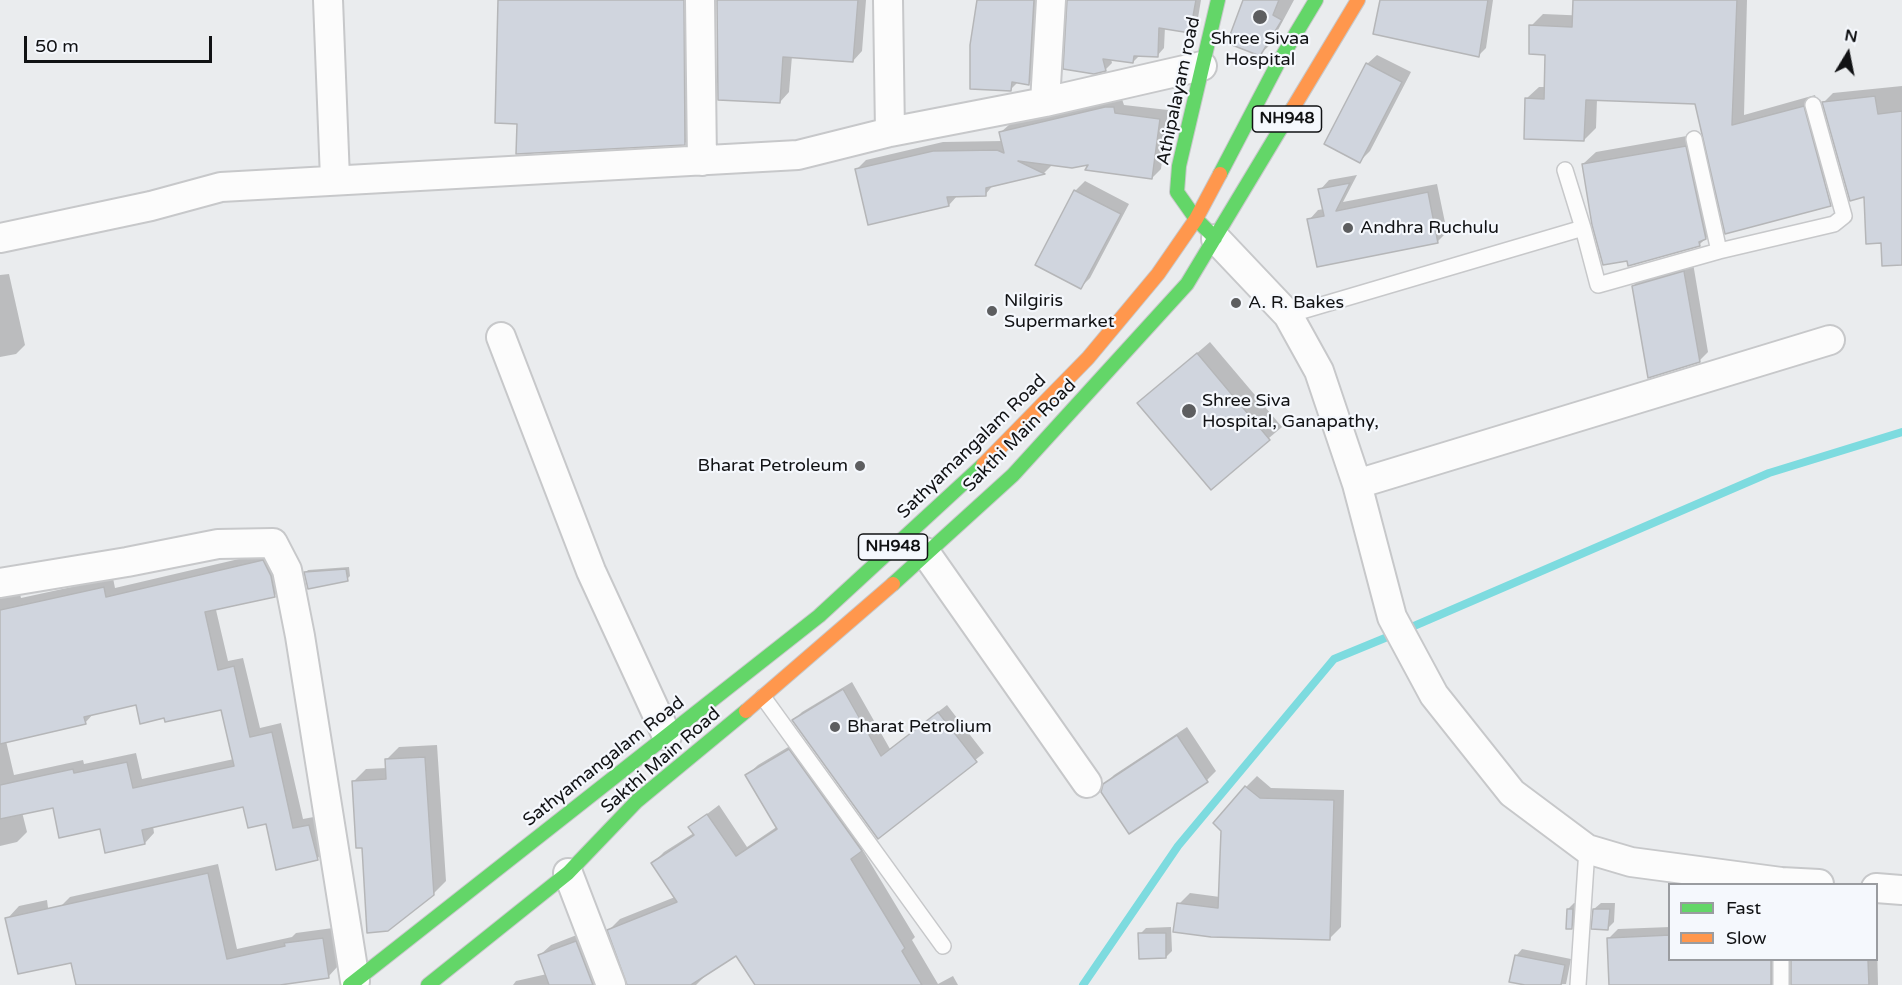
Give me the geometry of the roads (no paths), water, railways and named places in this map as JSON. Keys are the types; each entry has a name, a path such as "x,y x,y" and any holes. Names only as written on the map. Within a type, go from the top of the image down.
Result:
{"main road":[{"name":"Athipalayam road","path":"1216,239 1196,219 1177,192 1179,166 1218,0"},
{"name":"Sathyamangalam Road","path":"353,983 819,616 1000,449 1130,309 1196,219 1276,65 1316,0"},
{"name":"Sakthi Main Road","path":"428,985 568,873 637,801 817,652 1013,474 1187,284 1358,0"}],"street":[{"path":"328,0 336,179"},
{"path":"700,0 702,161"},
{"path":"888,0 890,132"},
{"path":"1045,102 1051,0"},
{"path":"0,238 151,206 221,187 798,155 890,132 1045,102 1202,66"},
{"path":"1216,239 1288,315 1319,371 1357,484 1392,618 1434,694 1512,793 1587,849 1631,862 1781,883"},
{"path":"501,337 591,571 667,735"},
{"path":"1357,484 1830,340"},
{"path":"0,583 218,544 273,543 286,570 300,636 353,983"},
{"path":"925,552 1087,783"},
{"path":"568,873 611,985"},
{"path":"1878,888 1902,890"}],"lane":[{"path":"1565,170 1598,285 1719,251 1834,224 1844,216 1813,105"},
{"path":"1694,139 1719,251"},
{"path":"1288,315 1583,228"},
{"path":"763,697 943,946"},
{"path":"1578,985 1587,849"},
{"path":"1781,961 1781,985"}],"waterway":[{"path":"1414,626 1769,473 1902,432"},
{"path":"1083,985 1178,846 1334,659 1385,638"}],"place":[{"name":"Shree Sivaa Hospital","path":"1260,17"},
{"name":"Andhra Ruchulu","path":"1348,228"},
{"name":"A. R. Bakes","path":"1236,303"},
{"name":"Nilgiris Supermarket","path":"992,311"},
{"name":"Shree Siva Hospital, Ganapathy,","path":"1189,411"},
{"name":"Bharat Petroleum","path":"860,466"},
{"name":"Bharat Petrolium","path":"835,727"}]}
